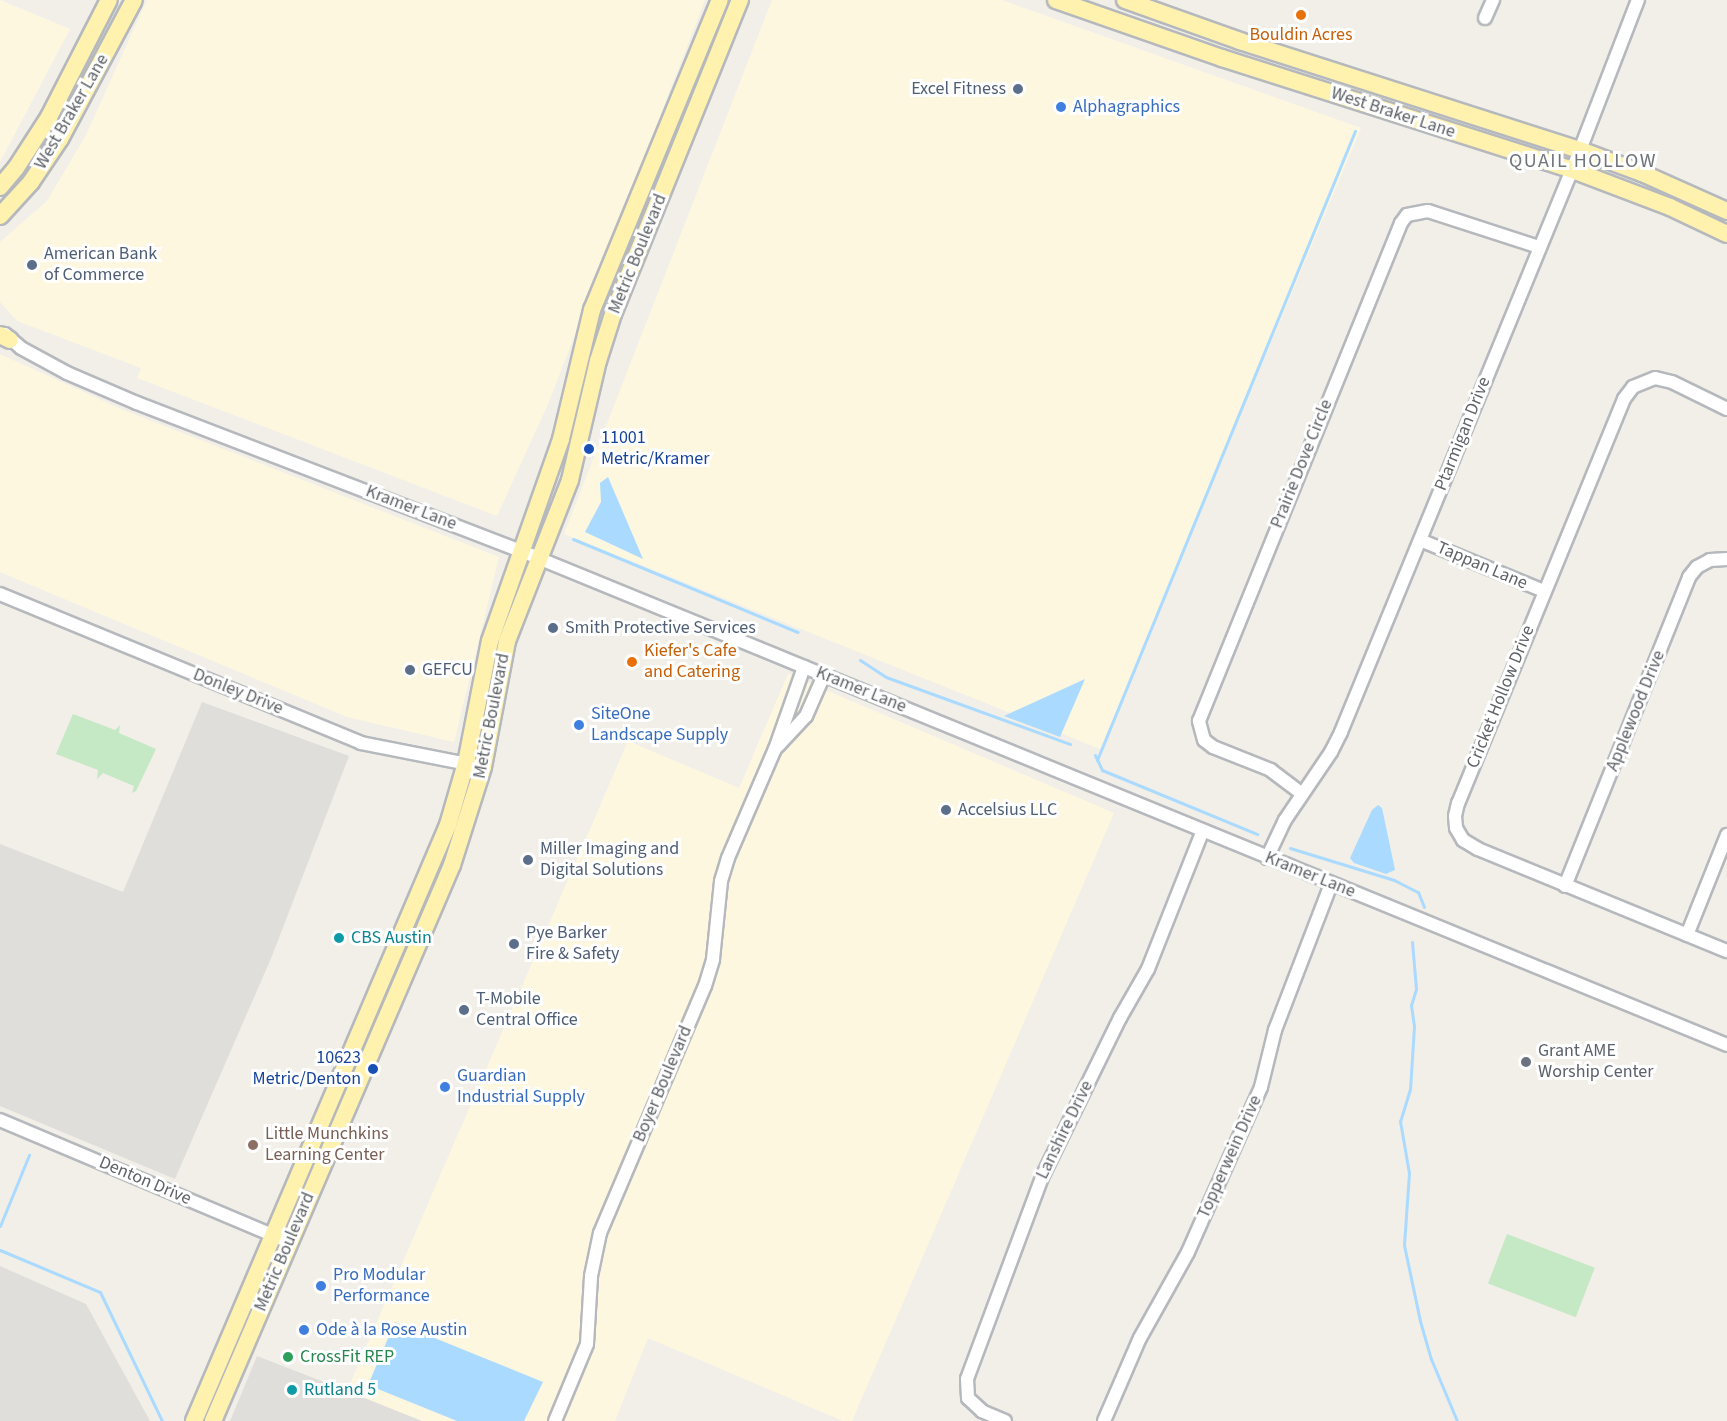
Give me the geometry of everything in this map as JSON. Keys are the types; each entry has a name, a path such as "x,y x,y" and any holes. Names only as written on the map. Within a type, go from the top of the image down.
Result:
{"main road":[{"name":"West Braker Lane","path":"0,187 16,168 49,117 109,0"},
{"name":"West Braker Lane","path":"0,216 42,168 80,104 134,0"},
{"name":"Metric Boulevard","path":"194,1421 435,858 466,763 490,641 561,439 592,310 720,0"},
{"name":"Metric Boulevard","path":"213,1421 452,865 483,767 507,641 570,480 613,314 740,0"},
{"name":"West Braker Lane","path":"1056,0 1222,58 1570,170 1670,207 1727,234"},
{"name":"West Braker Lane","path":"1125,0 1232,38 1580,150 1642,173 1727,211"},
{"path":"94,27 116,35"},
{"path":"1222,58 1232,38"},
{"path":"634,211 651,219"}],"street":[{"path":"1485,18 1492,0"},
{"name":"Ptarmigan Drive","path":"1267,858 1301,793 1331,752 1341,732 1580,150 1638,0"},
{"name":"Prairie Dove Circle","path":"1301,793 1271,770 1213,747 1204,740 1199,721 1401,223 1407,215 1428,211 1539,247"},
{"name":"Kramer Lane","path":"3,335 67,373 136,403 521,551 1727,1045"},
{"name":"Cricket Hollow Drive","path":"1727,409 1672,382 1655,378 1633,387 1624,399 1462,793 1455,816 1456,828 1462,840 1470,845 1727,951"},
{"name":"Tappan Lane","path":"1420,540 1544,591"},
{"name":"Applewood Drive","path":"1565,886 1689,577 1697,567 1710,560 1727,558"},
{"name":"Donley Drive","path":"0,594 361,743 483,767"},
{"name":"Boyer Boulevard","path":"555,1421 587,1344 591,1276 600,1233 705,986 718,932 718,904 723,873 775,748 804,667"},
{"name":"Boyer Boulevard","path":"775,748 806,716 824,675"},
{"name":"Lanshire Drive","path":"1005,1421 982,1411 968,1398 967,1379 1042,1177 1120,1018 1148,969 1203,830"},
{"path":"1686,935 1727,835"},
{"name":"Topperwein Drive","path":"1104,1421 1140,1338 1188,1252 1261,1087 1275,1030 1331,884"},
{"name":"Denton Drive","path":"0,1120 289,1242"}],"shaded area":[{"path":"0,0 70,29 0,162"},
{"path":"147,0 705,0 548,404 497,516 137,378 141,368 17,321 0,302 0,242 47,201 86,135"},
{"path":"772,0 1002,0 1361,128 1100,749 564,534"},
{"path":"0,354 121,409 499,557 454,742 347,717 0,572"},
{"path":"788,674 1114,813 852,1421 843,1421 648,1338 615,1421 422,1421 347,1391 628,741 739,788"},
{"path":"202,702 349,756 272,956 175,1179 0,1106 0,844 123,892"},
{"path":"0,1266 86,1304 150,1421 0,1421"},
{"name":"Rutland 5","path":"257,1356 347,1391 422,1421 230,1421"}],"green space":[{"path":"73,714 115,730 120,725 119,733 156,749 136,791 132,793 134,786 103,773 97,779 98,770 56,754"},
{"path":"1507,1234 1595,1268 1576,1317 1488,1283"}],"water":[{"path":"608,477 643,559 585,532 601,502 600,483"},
{"path":"1085,679 1060,737 1004,716"},
{"path":"1378,805 1382,808 1395,870 1386,874 1354,863 1350,858 1372,810"},
{"path":"395,1322 543,1382 524,1421 457,1421 368,1385"}],"waterway":[{"path":"1097,760 1355,131"},
{"path":"573,539 797,632"},
{"path":"860,660 886,677 1070,744"},
{"path":"1095,755 1102,770 1257,834"},
{"path":"1290,848 1394,880 1418,892 1424,907"},
{"path":"1412,942 1416,989 1411,1005 1414,1026 1410,1089 1400,1121 1409,1173 1404,1245 1420,1321 1431,1359 1457,1421"},
{"path":"0,1226 29,1155"},
{"path":"0,1250 100,1292 162,1421"}],"place":[{"name":"Bouldin Acres","path":"1301,15"},
{"name":"Excel Fitness","path":"1018,89"},
{"name":"Alphagraphics","path":"1061,107"},
{"name":"American Bank of Commerce","path":"32,265"},
{"name":"11001 Metric/Kramer","path":"589,449"},
{"name":"Smith Protective Services","path":"553,628"},
{"name":"Kiefer's Cafe and Catering","path":"632,662"},
{"name":"GEFCU","path":"410,670"},
{"name":"SiteOne Landscape Supply","path":"579,725"},
{"name":"Accelsius LLC","path":"946,810"},
{"name":"Miller Imaging and Digital Solutions","path":"528,860"},
{"name":"CBS Austin","path":"339,938"},
{"name":"Pye Barker Fire & Safety","path":"514,944"},
{"name":"T-Mobile Central Office","path":"464,1010"},
{"name":"Grant AME Worship Center","path":"1526,1062"},
{"name":"10623 Metric/Denton","path":"373,1069"},
{"name":"Guardian Industrial Supply","path":"445,1087"},
{"name":"Little Munchkins Learning Center","path":"253,1145"},
{"name":"Pro Modular Performance","path":"321,1286"},
{"name":"Ode à la Rose Austin","path":"304,1330"},
{"name":"CrossFit REP","path":"288,1357"},
{"name":"Rutland 5","path":"292,1390"}],"district":[{"name":"QUAIL HOLLOW","path":"1583,161"}]}
